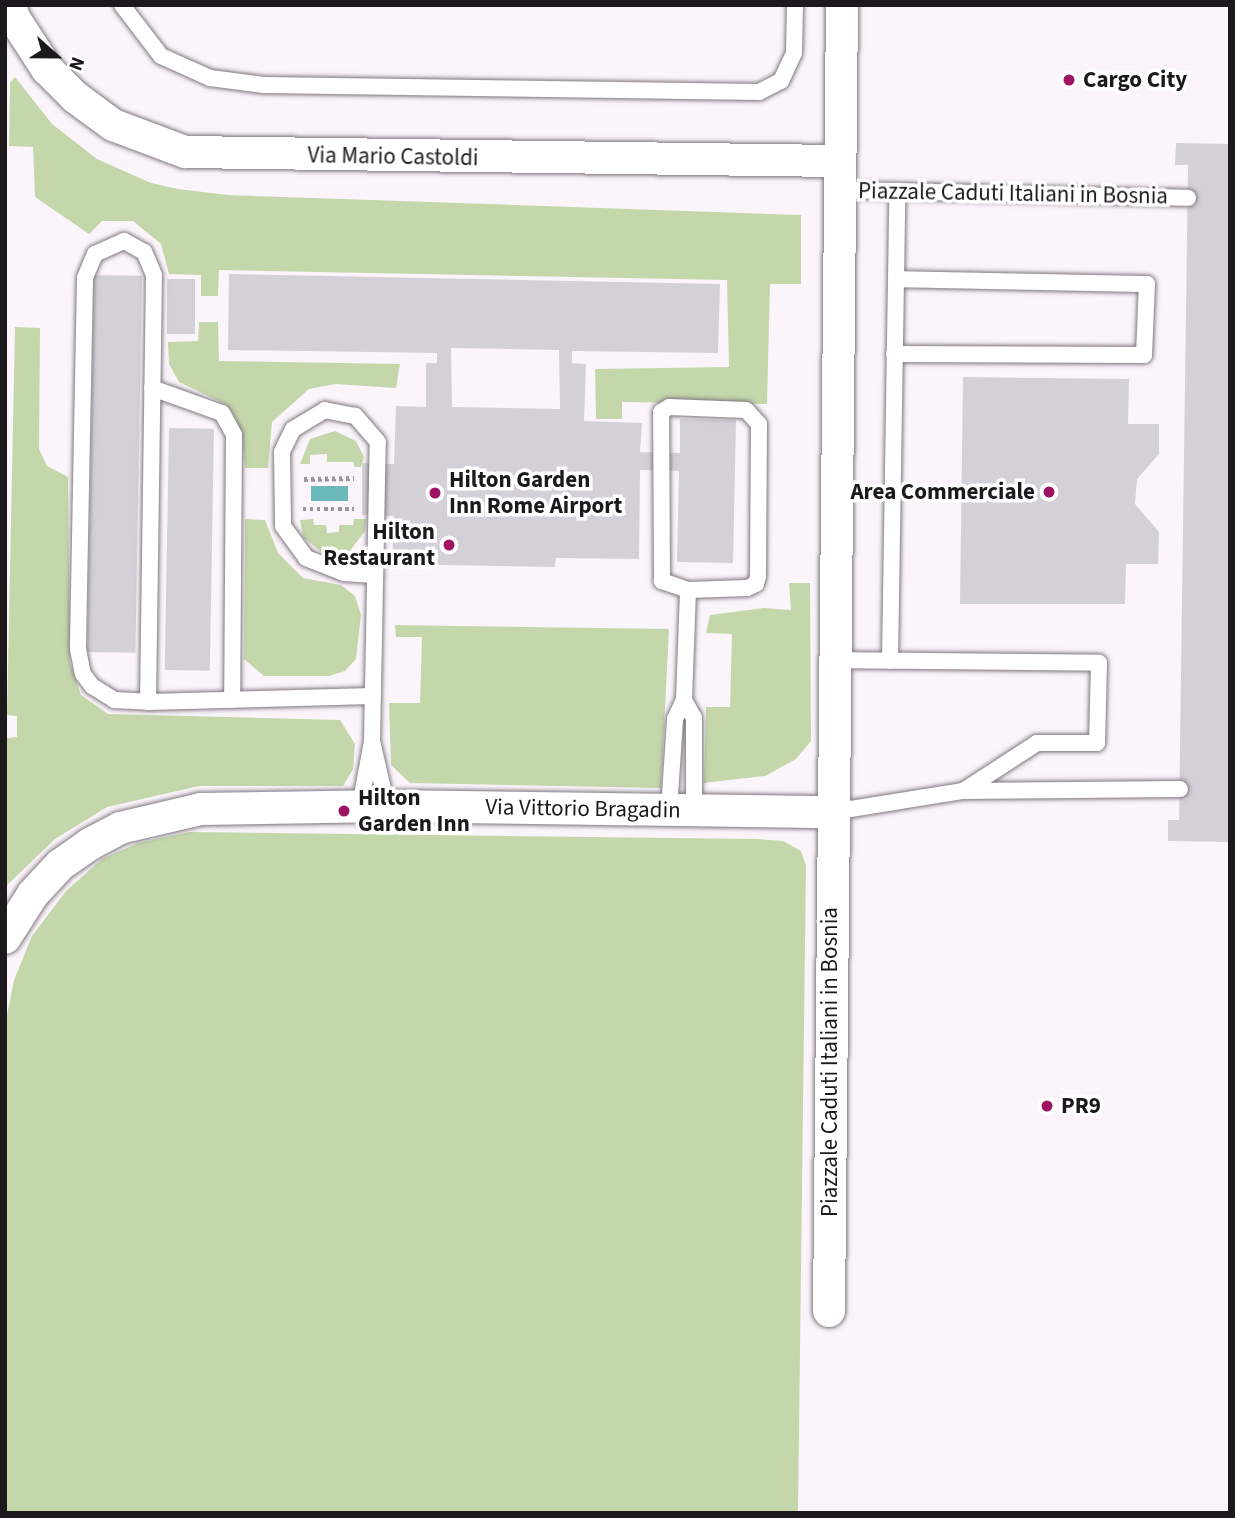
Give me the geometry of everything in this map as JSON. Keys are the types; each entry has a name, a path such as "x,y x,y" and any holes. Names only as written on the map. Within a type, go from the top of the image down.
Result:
{"street":[{"name":"Via Mario Castoldi","path":"10,5 14,18 47,69 75,97 113,125 186,152 839,176"},
{"name":"Piazzale Caduti Italiani in Bosnia","path":"829,1311 833,660 842,5"},
{"name":"Via Vittorio Bragadin","path":"5,938 33,894 60,865 120,828 201,809 373,806 832,812"}],"lane":[{"path":"122,5 161,56 210,78 264,85 759,92 781,81 794,53 795,5"},
{"name":"Piazzale Caduti Italiani in Bosnia","path":"839,176 897,191 1188,198"},
{"path":"890,661 897,191"},
{"path":"148,702 153,267 135,246 113,243 95,254 85,278 78,649 83,674 92,686 114,700 148,702 373,696"},
{"path":"894,354 1144,355 1147,284 896,279"},
{"path":"152,388 222,414 233,435 232,700"},
{"path":"669,407 746,410 760,424 756,584 747,588 688,590 662,581 659,567 661,412 669,407"},
{"path":"373,806 374,575 378,442 355,416 325,410 293,429 282,452 283,526 306,558 344,573 374,575"},
{"path":"682,810 675,719 684,701 688,590"},
{"path":"833,660 1099,663 1097,743 1037,743 963,791"},
{"path":"682,810 694,718 684,701"},
{"path":"372,741 373,806"},
{"path":"832,812 963,791 1180,789"}],"green space":[{"path":"15,77 52,124 97,159 151,183 178,189 228,195 801,215 801,284 770,284 767,404 622,402 622,419 596,419 595,369 729,367 727,280 219,270 218,296 201,296 201,275 169,274 161,244 133,221 102,221 89,234 35,197 33,147 9,146 10,83"},
{"path":"199,322 218,322 219,361 400,364 396,388 335,384 309,389 272,422 268,468 245,468 242,435 233,413 225,404 179,382 169,364 168,342 198,341"},
{"path":"15,327 40,328 39,449 47,466 68,477 70,663 81,695 108,714 340,720 355,744 353,769 343,786 199,786 107,807 55,839 5,887 7,738 17,737 17,716 7,715"},
{"path":"335,431 356,441 364,457 361,467 354,467 354,462 327,462 327,454 310,455 310,464 300,464 310,439"},
{"path":"245,519 265,520 278,553 303,578 341,585 355,596 361,615 356,659 345,671 329,676 264,676 244,659"},
{"path":"313,519 314,525 326,525 327,533 339,532 339,525 353,525 354,519 366,519 365,531 349,552 325,555 303,537 300,520"},
{"path":"789,583 810,583 811,741 796,759 765,776 704,783 706,707 730,707 732,634 706,633 710,615 764,608 791,610"},
{"path":"395,625 669,629 661,788 410,783 391,765 389,703 420,703 422,637 396,637"},
{"path":"189,832 757,839 783,841 801,851 806,866 798,1513 5,1513 5,1025 14,980 32,936 66,891 102,859 138,843"}],"water":[{"path":"311,486 348,486 348,501 311,501"}],"building":[{"path":"1176,143 1230,144 1230,842 1168,841 1168,820 1179,820 1188,165 1175,165"},
{"path":"229,274 720,284 718,353 572,351 572,363 586,364 584,421 642,423 640,452 680,453 680,419 736,420 733,563 677,562 679,471 640,470 639,559 556,558 555,567 392,564 394,516 362,515 362,463 394,464 396,406 426,407 426,363 437,363 437,353 228,350","holes":["451,348 559,350 560,409 452,407"]},
{"path":"94,275 142,276 135,653 87,652"},
{"path":"167,279 195,279 195,334 167,334"},
{"name":"Area Commerciale","path":"963,377 1129,379 1128,424 1159,424 1159,454 1137,479 1135,504 1159,532 1158,564 1126,564 1125,604 960,604"},
{"path":"169,428 214,429 210,671 165,670"}],"place":[{"name":"Cargo City","path":"1069,80"},
{"name":"Area Commerciale","path":"1049,492"},
{"name":"Hilton Garden Inn Rome Airport","path":"435,493"},
{"name":"Hilton Restaurant","path":"449,545"},
{"name":"Hilton Garden Inn","path":"344,811"},
{"name":"PR9","path":"1047,1106"}]}
